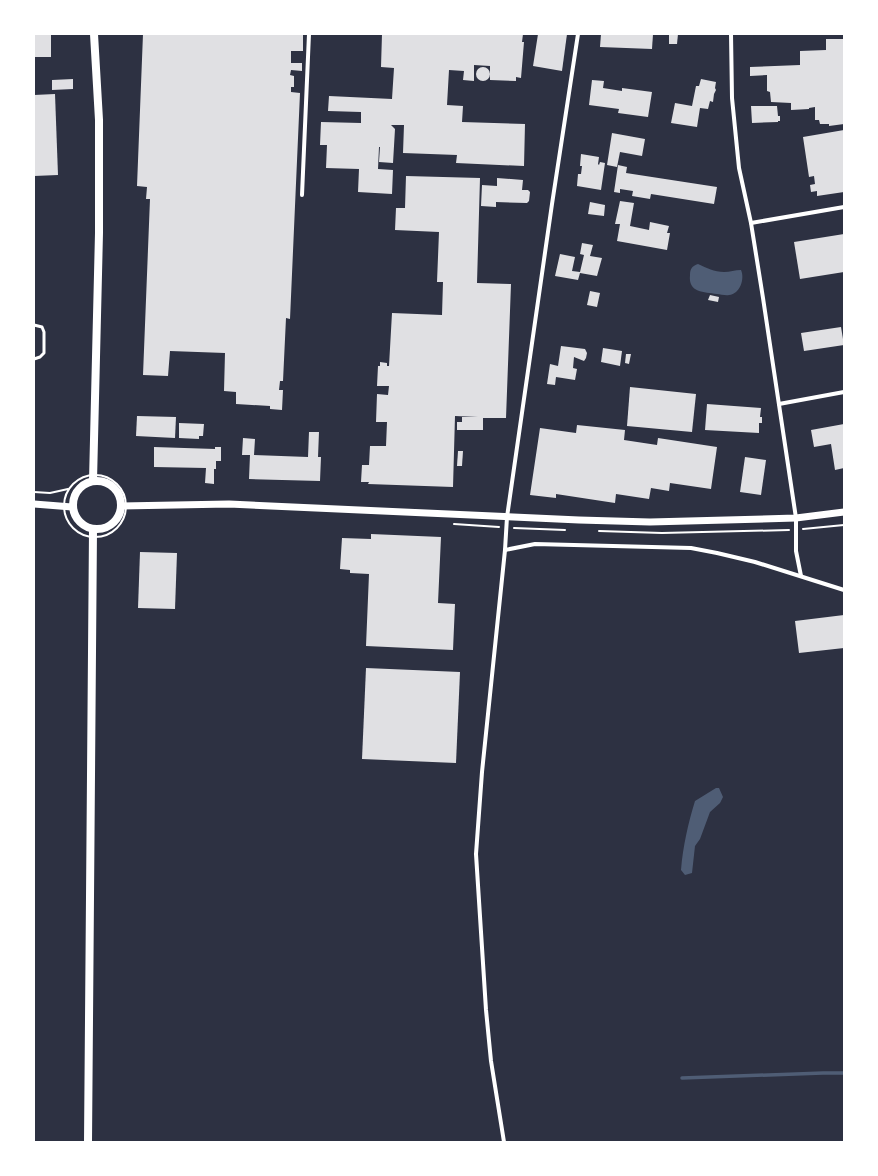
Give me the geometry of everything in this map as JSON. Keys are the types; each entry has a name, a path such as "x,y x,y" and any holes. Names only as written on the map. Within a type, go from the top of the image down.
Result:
{"main road":[{"path":"94,34 99,120 99,211 94,478"},
{"path":"93,533 116,521 124,505 116,490 110,484 94,478"},
{"path":"88,1142 93,533 79,522 74,515 72,507 73,498 78,490 94,478"}],"street":[{"path":"302,196 308,34"},
{"path":"504,1142 491,1061 486,1010 476,854 482,772 505,550 507,517 578,34"},
{"path":"731,34 732,98 739,168 751,223 779,404 796,518 796,551 801,576"},
{"path":"751,223 844,207"},
{"path":"779,404 844,392"},
{"path":"34,504 72,507"},
{"path":"124,505 229,504 650,522 796,518 844,512"},
{"path":"505,550 535,544 691,548 755,562 844,590"}],"lane":[{"path":"34,325 42,327 44,332 44,353 40,357 34,359"}],"path":[{"path":"85,476 94,478 108,478 117,484 123,493 125,515 120,525 111,533 102,537 93,533 83,536 76,532 70,526 64,514 63,506 65,496 70,488 76,481 85,476"},
{"path":"34,492 50,493 70,488"}],"water":[{"path":"698,264 720,272 741,270 741,286 733,294 726,295 702,292 694,288 690,281 690,273 691,269"},
{"path":"716,788 719,788 723,797 720,803 710,812 700,839 695,846 692,873 685,875 681,870 683,852 695,801"}],"building":[{"path":"34,34 51,34 51,57 34,57"},
{"path":"143,34 303,34 303,51 291,51 291,63 302,63 302,71 291,70 290,75 294,76 294,87 291,87 291,92 300,93 290,319 286,318 283,381 280,381 279,390 283,390 282,410 270,409 270,406 236,404 236,392 224,391 225,353 170,351 168,376 143,375 150,199 146,199 147,187 137,186"},
{"path":"382,34 523,34 522,42 524,42 521,78 516,77 516,81 490,80 490,66 474,65 474,81 463,80 464,71 449,70 447,105 463,106 462,122 525,124 524,166 456,163 457,155 403,153 404,125 391,125 395,129 393,163 379,162 379,147 378,169 393,170 392,194 358,192 359,169 326,168 327,145 320,145 321,122 361,123 361,112 328,111 329,96 392,99 394,68 381,67"},
{"path":"538,34 567,34 562,71 533,66"},
{"path":"601,34 653,34 652,49 600,47"},
{"path":"669,34 678,34 677,44 669,44"},
{"path":"826,39 844,39 844,124 829,126 829,124 820,124 819,120 815,120 815,107 809,109 791,110 791,103 771,102 770,92 767,91 767,75 750,76 750,67 800,65 800,51 826,50"},
{"path":"483,67 488,69 490,74 488,79 483,81 478,79 476,74 478,69"},
{"path":"73,79 73,89 52,90 52,80"},
{"path":"701,79 716,82 716,90 713,102 710,101 708,109 700,108 697,127 671,123 675,103 692,106 696,86 699,86"},
{"path":"592,80 604,81 603,88 622,91 622,88 652,92 648,117 618,113 619,109 589,105"},
{"path":"55,94 58,175 34,176 34,95"},
{"path":"751,106 777,106 780,121 752,123"},
{"path":"844,130 844,192 817,196 817,191 811,192 810,185 815,184 814,176 809,177 803,137"},
{"path":"612,133 645,139 642,156 620,152 617,167 607,165"},
{"path":"581,154 599,157 599,165 600,162 605,163 601,190 577,186 578,174 581,174 582,166 580,166"},
{"path":"618,165 627,167 626,173 717,187 714,204 651,194 650,199 632,196 633,191 620,189 620,193 614,192"},
{"path":"406,176 480,178 477,283 511,284 506,418 483,418 483,430 457,430 457,422 462,422 462,417 478,417 455,416 453,487 368,484 369,482 361,482 362,465 369,465 370,446 386,446 387,422 376,422 377,394 388,395 389,386 377,386 378,366 380,366 380,362 387,363 387,366 389,366 392,313 442,315 443,282 437,282 439,232 395,230 396,208 405,208"},
{"path":"497,178 523,180 522,190 528,190 530,192 529,201 527,203 496,202 496,207 481,206 482,185 497,186"},
{"path":"620,201 634,203 630,226 649,230 650,222 669,226 667,233 670,233 667,250 617,241 620,224 615,224"},
{"path":"590,202 605,205 604,216 588,214"},
{"path":"844,234 844,272 800,279 794,242"},
{"path":"582,243 593,245 590,256 602,258 597,276 580,273 578,280 555,276 560,254 575,257 572,271 580,272 584,255 580,254"},
{"path":"590,291 600,293 597,307 587,305"},
{"path":"710,295 719,297 718,302 708,300"},
{"path":"841,327 844,345 804,351 801,333"},
{"path":"561,346 585,349 587,353 586,358 584,361 574,357 573,368 577,369 575,380 556,377 555,385 547,384 550,364 558,366"},
{"path":"603,348 622,351 620,366 601,362"},
{"path":"626,354 631,354 629,364 625,363"},
{"path":"630,387 696,394 692,432 627,426"},
{"path":"707,404 761,408 760,417 762,417 762,423 759,423 759,433 705,430"},
{"path":"137,416 176,417 175,438 136,436"},
{"path":"179,423 204,424 203,436 199,436 199,439 179,438"},
{"path":"844,424 844,468 835,470 831,444 814,447 811,430"},
{"path":"577,425 625,430 624,440 657,445 658,438 717,447 711,489 670,483 669,491 651,488 649,499 616,494 615,503 556,494 556,498 530,495 540,428 576,433"},
{"path":"309,432 319,432 318,457 321,457 320,481 249,479 250,455 242,455 243,438 255,439 254,455 308,457"},
{"path":"154,447 215,449 215,447 221,447 221,461 216,461 216,469 214,469 214,484 205,483 206,468 154,467"},
{"path":"458,451 463,451 462,466 457,466"},
{"path":"745,457 766,460 761,495 740,492"},
{"path":"371,534 441,537 438,603 455,604 453,650 366,646 369,574 350,573 350,570 340,569 342,538 371,539"},
{"path":"140,552 177,553 175,609 138,608"},
{"path":"844,615 844,648 799,653 795,621"},
{"path":"366,668 460,672 456,763 362,759"}],"waterway":[{"path":"682,1078 844,1073"}]}
